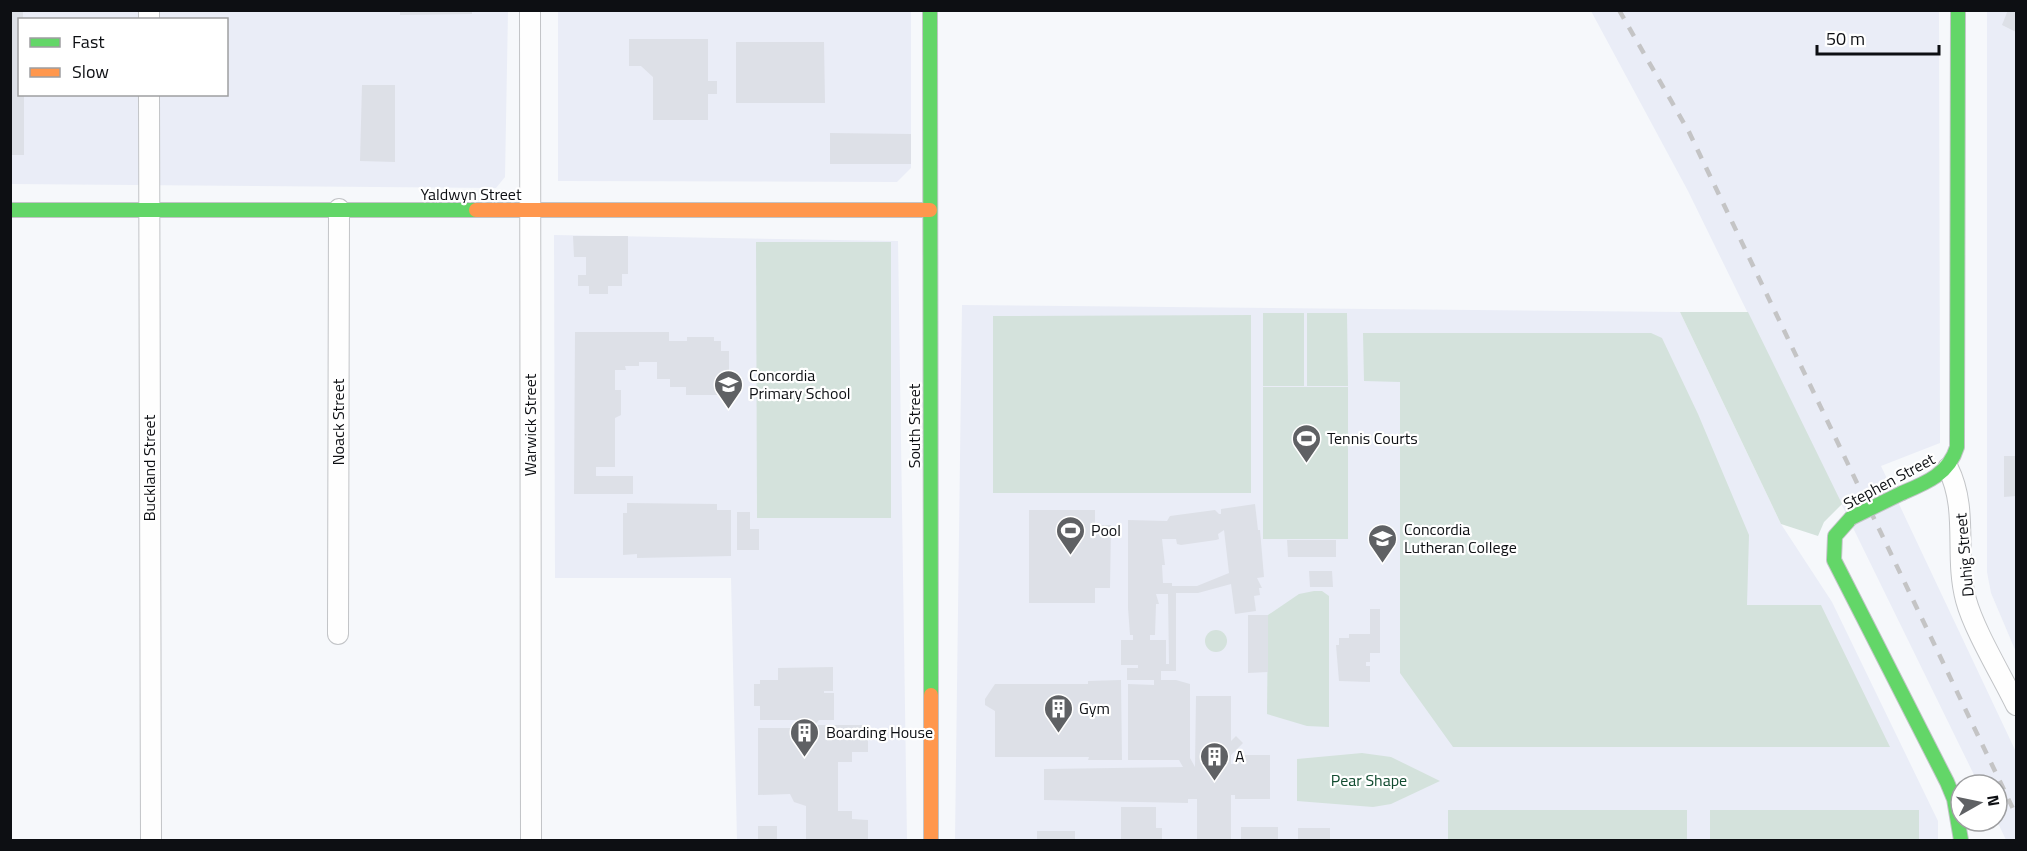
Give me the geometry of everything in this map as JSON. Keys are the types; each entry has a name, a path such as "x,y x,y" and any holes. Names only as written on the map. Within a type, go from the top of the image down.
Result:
{"street":[{"name":"Warwick Street","path":"530,10 531,840"},
{"name":"South Street","path":"930,10 931,840"},
{"name":"Stephen Street","path":"1958,10 1958,437 1956,455 1948,468 1934,478 1851,518 1839,528 1833,538 1834,560 1943,773 1954,799 1961,840"},
{"name":"Buckland Street","path":"148,96 151,840"},
{"name":"Yaldwyn Street","path":"10,210 930,210"},
{"name":"Noack Street","path":"338,634 339,210"},
{"name":"Duhig Street","path":"1948,468 1959,498 1962,581 1966,602 2016,705"}],"shaded area":[{"path":"11,11 508,11 505,177 496,188 11,184"},
{"path":"558,11 911,11 911,168 897,182 558,181"},
{"path":"1591,11 1939,11 1940,443 1881,466 2016,752 2016,840 2006,840 2003,833 2009,833 2009,773 1973,773 1688,191"},
{"path":"1987,11 2016,11 2016,652 1991,593 1987,572"},
{"name":"Concordia Primary School","path":"554,235 898,241 907,840 737,840 731,578 555,578"},
{"name":"Concordia Lutheran College","path":"962,305 1680,312 1781,524 1832,602 1938,821 1938,840 955,840"}],"green space":[{"path":"756,242 891,242 891,518 757,518"},
{"path":"1680,312 1748,312 1842,504 1824,522 1818,536 1781,524"},
{"path":"1263,313 1304,313 1304,386 1263,386"},
{"path":"1307,313 1347,313 1348,386 1307,386"},
{"path":"1251,315 1251,493 993,493 993,316"},
{"path":"1363,333 1651,333 1662,338 1698,414 1749,535 1747,605 1821,605 1890,747 1453,747 1400,673 1400,382 1364,381"},
{"name":"Tennis Courts","path":"1263,387 1348,387 1348,539 1263,539"},
{"path":"1322,591 1329,596 1329,727 1307,726 1267,714 1268,615 1299,594"},
{"path":"1216,630 1224,633 1227,641 1224,649 1216,652 1208,649 1205,641 1208,633"},
{"name":"Pear Shape","path":"1362,753 1391,757 1440,781 1391,804 1373,807 1297,801 1297,759"},
{"path":"1448,810 1687,810 1687,840 1448,840"},
{"path":"1710,810 1919,810 1919,840 1710,840"}],"building":[{"path":"10,10 23,10 23,18 18,18 18,96 24,96 24,155 10,155"},
{"path":"400,10 472,10 472,14 400,15"},
{"path":"2008,10 2016,10 2016,32 2002,25"},
{"path":"629,39 708,39 708,81 717,81 717,94 708,94 708,120 653,120 653,77 641,66 629,66"},
{"path":"736,42 824,42 825,103 736,103"},
{"path":"362,85 395,85 395,162 360,161"},
{"path":"830,133 911,134 911,164 830,164"},
{"path":"573,236 628,236 628,274 622,274 622,286 608,286 608,294 589,294 589,286 578,286 578,275 586,275 586,257 574,257"},
{"path":"575,332 669,332 669,341 687,341 687,337 714,337 714,341 721,341 721,351 729,351 729,383 733,383 732,395 686,395 686,387 670,387 670,379 657,379 657,362 639,362 639,366 625,366 626,370 615,370 615,390 621,390 621,415 615,418 615,467 596,467 596,476 633,476 633,494 574,494"},
{"path":"2004,456 2016,456 2016,496 2004,497"},
{"path":"627,503 717,504 717,510 731,510 731,556 637,558 637,554 623,555 623,513 627,513"},
{"path":"1255,504 1264,577 1257,578 1262,588 1259,588 1260,595 1254,596 1256,611 1235,614 1231,584 1198,593 1176,593 1176,671 1161,671 1161,680 1176,680 1190,684 1190,758 1195,767 1196,696 1231,696 1231,741 1236,736 1243,743 1231,755 1231,764 1235,764 1235,755 1270,755 1270,799 1235,799 1235,795 1231,795 1231,840 1197,840 1197,799 1188,799 1188,803 1044,800 1044,769 1183,767 1179,760 1128,760 1128,684 1154,685 1154,680 1127,680 1127,668 1138,668 1138,665 1121,665 1121,640 1133,640 1133,635 1130,635 1128,608 1128,520 1167,521 1170,516 1215,510 1221,514 1221,509","holes":["1224,530 1229,573 1197,586 1172,586 1172,583 1163,583 1162,565 1165,565 1162,539 1176,539 1177,544 1181,545 1216,540 1219,539 1218,534","1156,594 1168,594 1169,664 1166,664 1166,640 1150,640 1150,635 1155,635 1156,604 1159,604"]},
{"name":"Pool","path":"1029,510 1095,510 1095,525 1111,525 1110,588 1095,588 1095,603 1029,603"},
{"path":"737,512 750,512 750,529 759,529 759,550 737,550"},
{"path":"1287,540 1336,540 1336,557 1288,557"},
{"path":"1309,571 1332,571 1333,587 1310,587"},
{"path":"1370,609 1380,609 1380,653 1370,653 1370,662 1366,662 1366,666 1370,666 1370,682 1339,681 1336,645 1339,645 1339,638 1349,638 1349,634 1370,634"},
{"path":"1248,615 1268,615 1268,672 1248,673"},
{"name":"Boarding House","path":"833,667 833,691 824,691 824,693 834,693 834,720 819,720 815,725 868,725 868,752 852,752 852,762 838,762 838,811 852,811 852,819 868,820 868,840 806,840 806,806 794,802 790,794 758,795 758,728 801,728 807,720 760,720 760,706 754,706 754,684 760,684 760,680 778,680 778,668"},
{"name":"Gym","path":"1121,680 1122,760 1088,760 1089,757 995,757 995,711 985,705 985,699 995,684 1088,684 1088,681"},
{"path":"1121,807 1156,807 1156,828 1162,828 1162,840 1121,840"},
{"path":"758,826 777,826 777,840 758,840"},
{"path":"1241,827 1278,827 1278,840 1241,840"},
{"path":"1298,828 1330,828 1330,840 1298,840"},
{"path":"1037,831 1075,831 1075,840 1037,840"}],"railway":[{"path":"1619,10 1689,132 2016,815"}],"traffic: fast":[{"path":"930,10 931,695"},
{"path":"1902,493 1928,481 1942,471 1957,447 1958,10"},
{"path":"10,210 476,210"},
{"path":"1851,518 1902,493"},
{"path":"1851,518 1835,536 1834,560 1947,782 1954,799 1961,840"}],"traffic: slow":[{"path":"476,210 930,210"},
{"path":"931,695 931,840"}],"place":[{"name":"Concordia Primary School","path":"728,410"},
{"name":"Tennis Courts","path":"1306,464"},
{"name":"Pool","path":"1070,556"},
{"name":"Concordia Lutheran College","path":"1383,564"},
{"name":"Gym","path":"1058,734"},
{"name":"Boarding House","path":"805,758"},
{"name":"A","path":"1214,782"}]}
